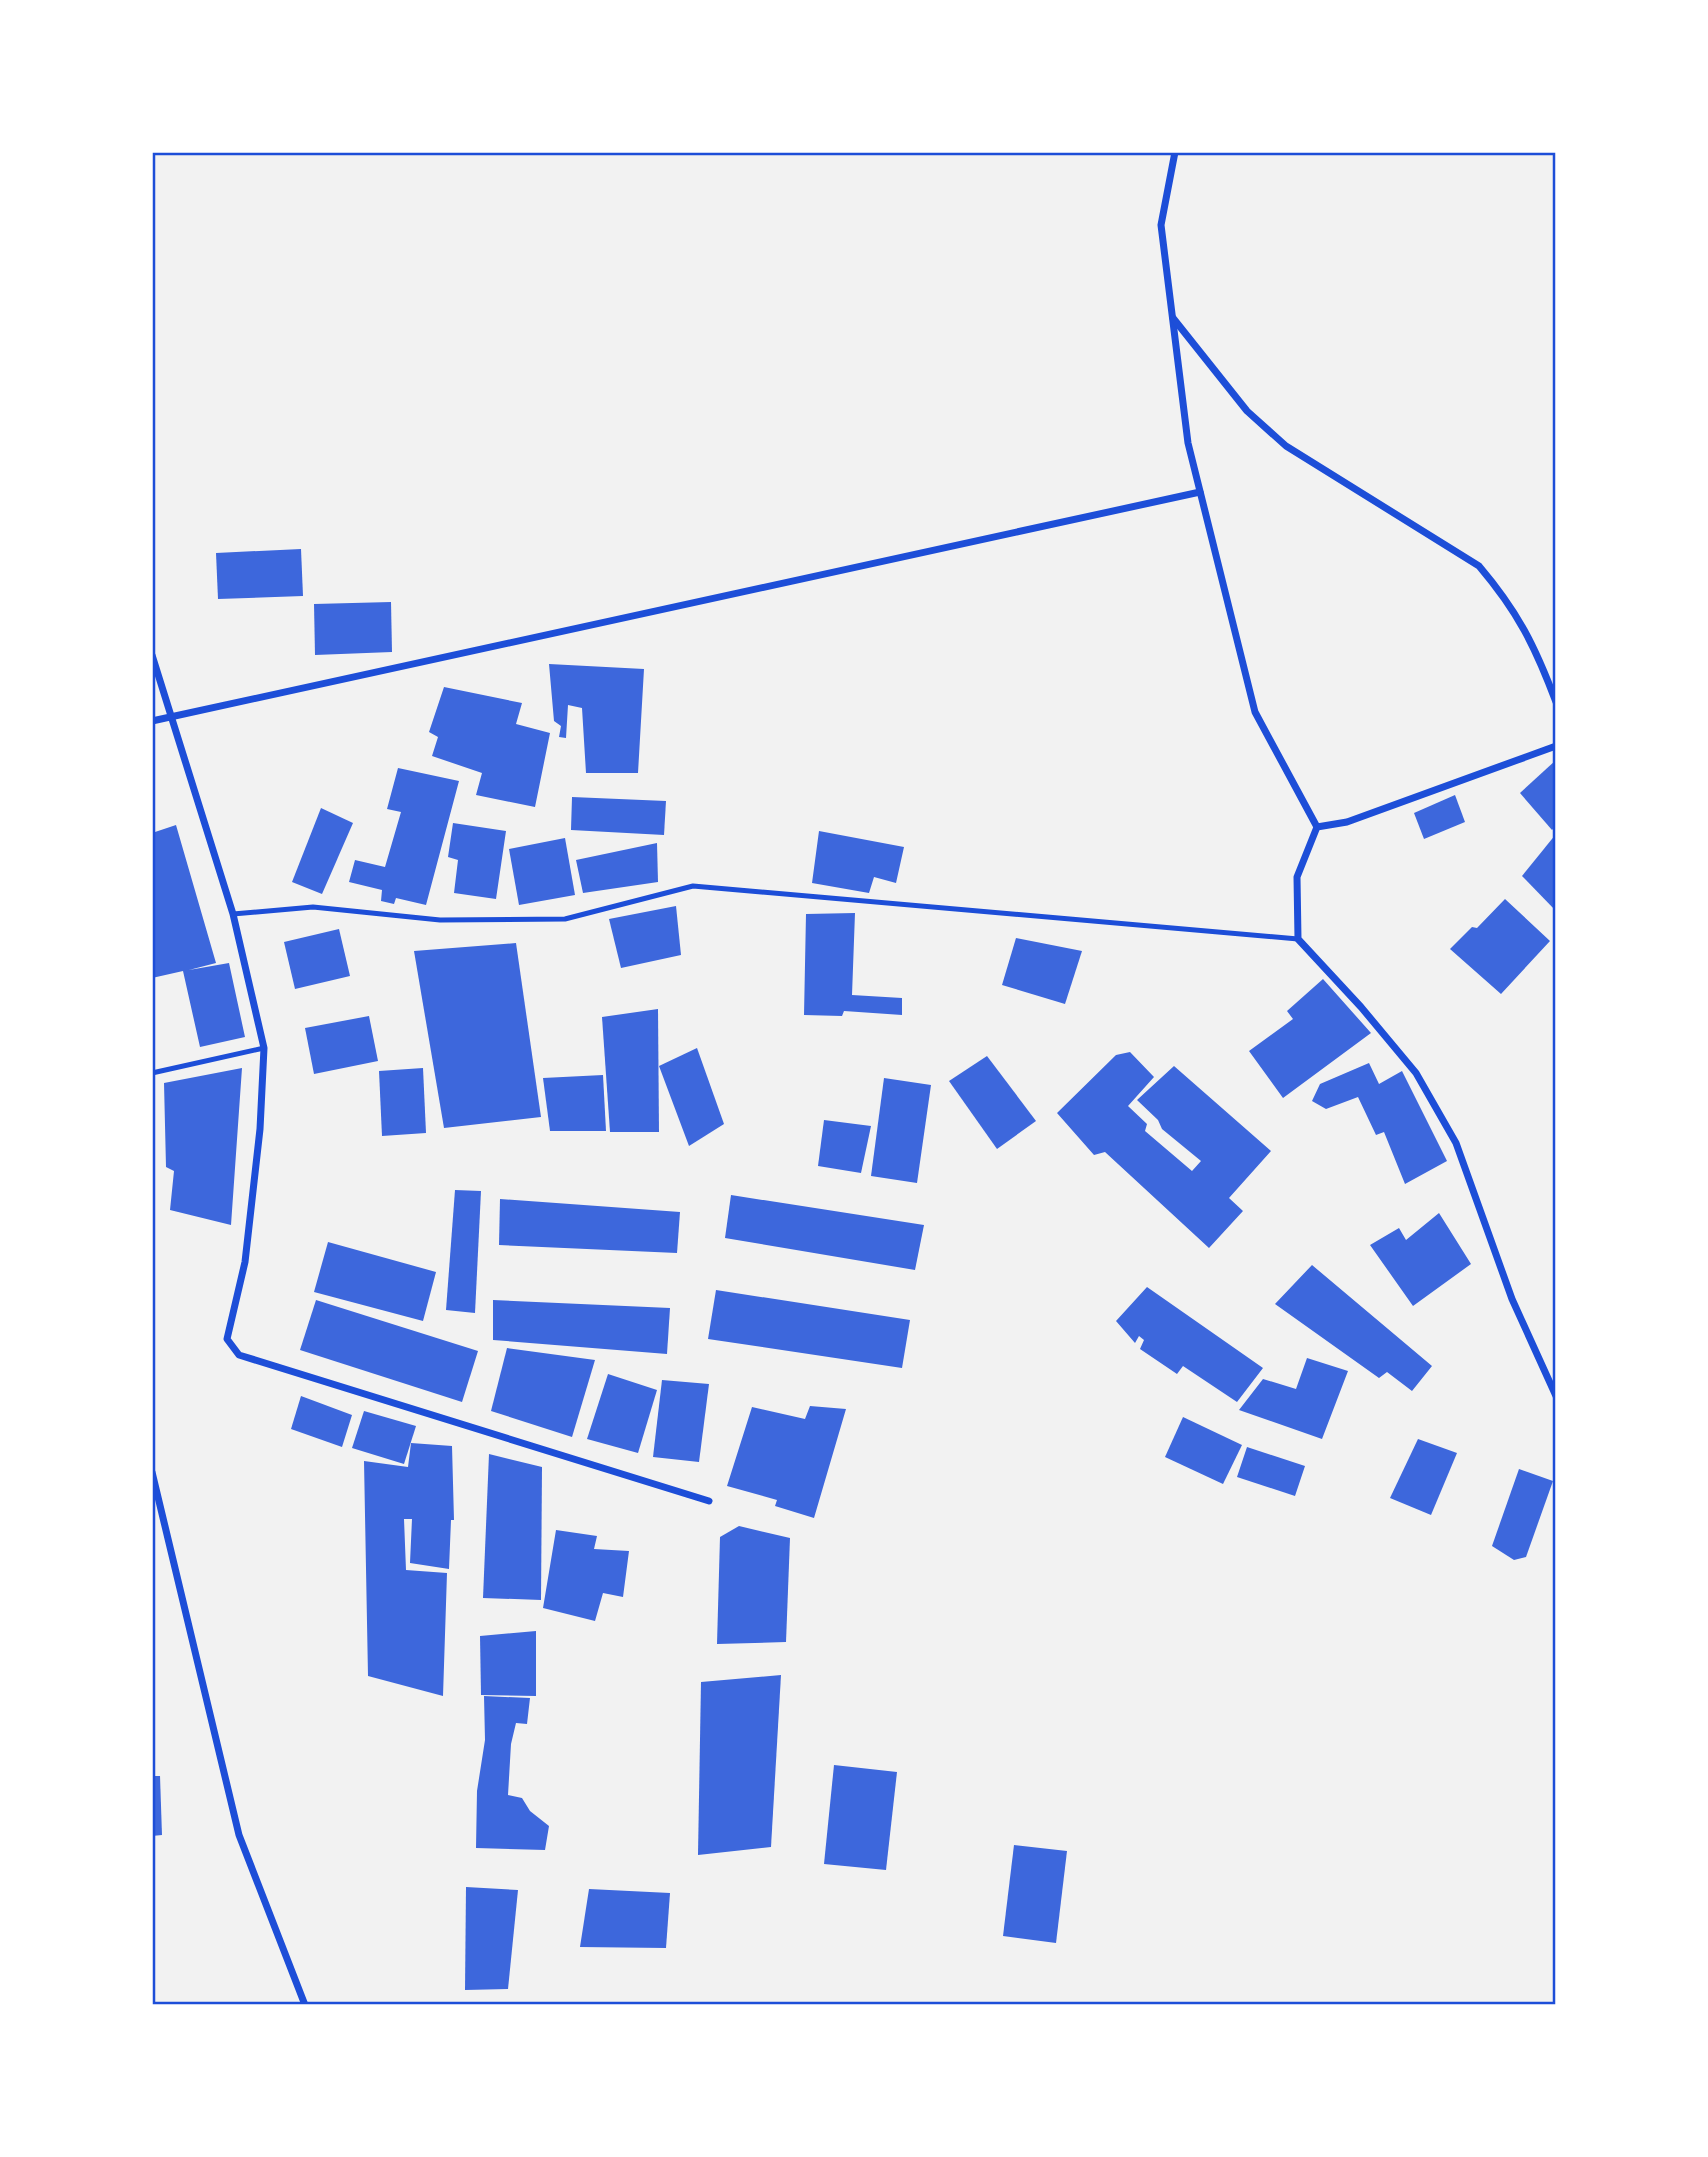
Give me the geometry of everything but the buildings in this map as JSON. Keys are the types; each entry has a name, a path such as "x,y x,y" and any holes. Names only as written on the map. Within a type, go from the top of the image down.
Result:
{"street":[{"path":"1175,152 1161,225 1188,443 1255,712 1317,827"},
{"path":"1172,318 1247,411 1286,446 1479,566 1503,594 1535,645 1556,702"},
{"path":"152,721 1200,492"},
{"path":"152,655 233,914 264,1048 260,1129 246,1262 227,1339 239,1355 709,1501"},
{"path":"1317,827 1347,822 1556,746"},
{"path":"1317,827 1297,877 1298,939 1361,1007 1416,1073 1456,1143 1512,1299 1556,1396"},
{"path":"152,1472 239,1835 305,2005"}],"lane":[{"path":"233,914 313,907 440,920 565,919 693,886 1298,939"},
{"path":"152,1073 264,1048"}]}
